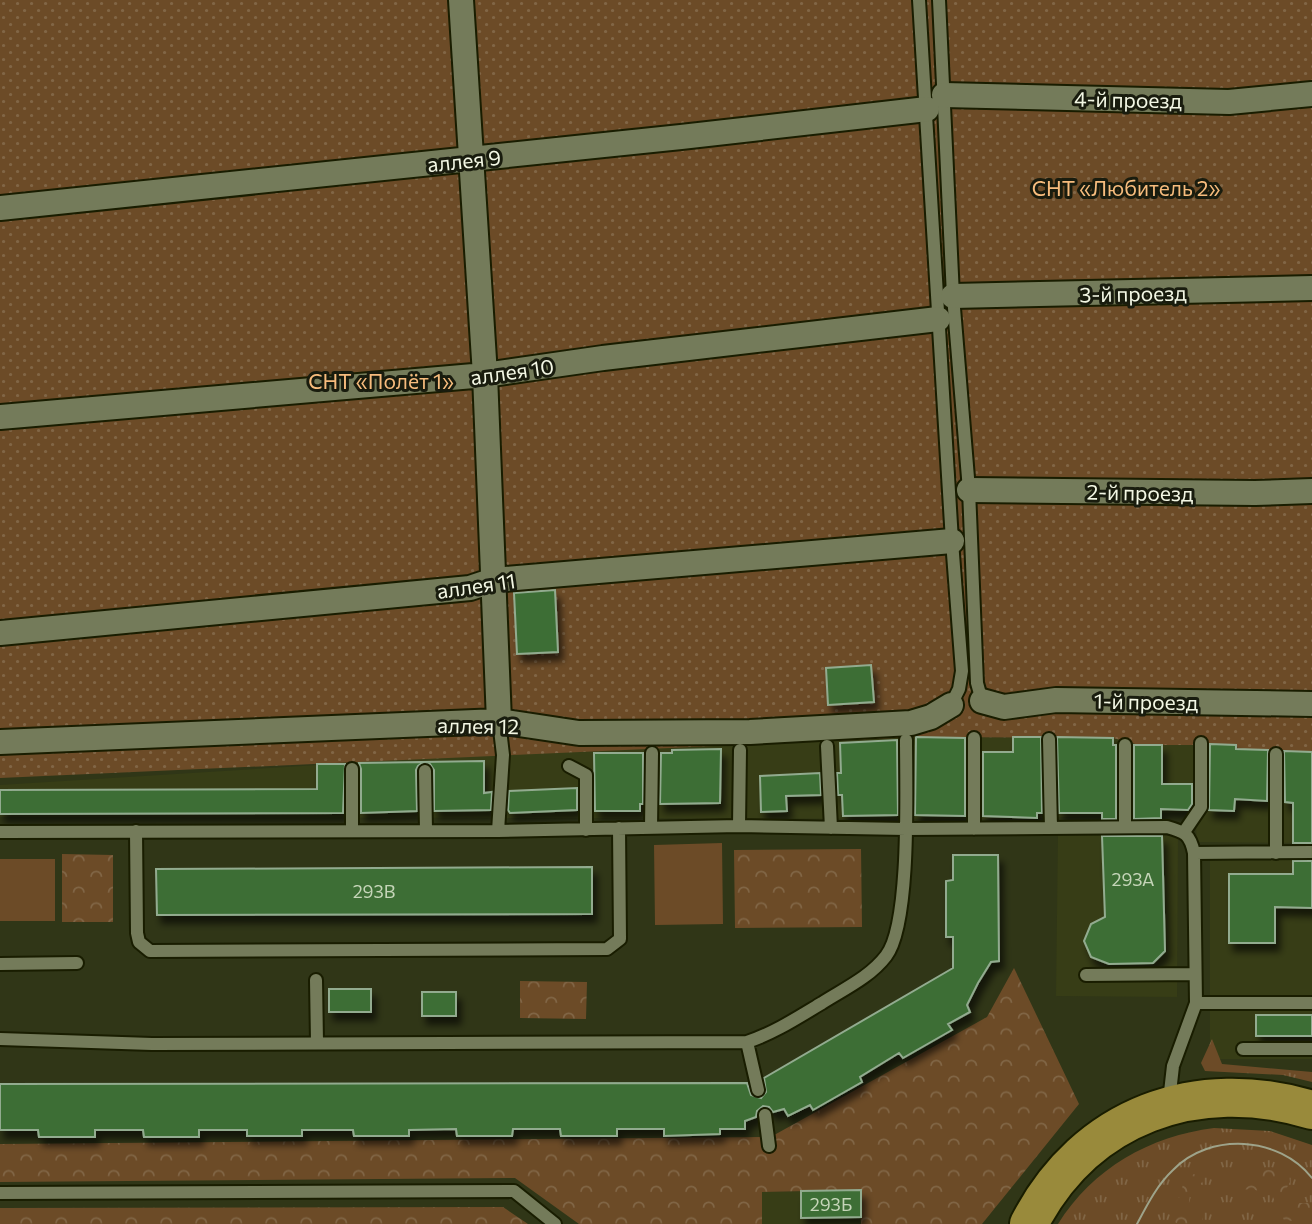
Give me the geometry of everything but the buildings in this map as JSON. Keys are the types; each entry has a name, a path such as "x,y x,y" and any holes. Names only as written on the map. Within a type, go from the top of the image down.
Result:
{"main road":[{"path":"1029,1224 1053,1184 1093,1144 1142,1115 1196,1099 1246,1097 1286,1102 1312,1110"}],"street":[{"path":"461,0 485,375 499,721"},
{"name":"4-й проезд","path":"935,102 1229,102 1312,94"},
{"name":"аллея 9","path":"0,208 471,159 935,102"},
{"name":"3-й проезд","path":"953,296 1312,288"},
{"name":"аллея 10","path":"0,417 485,375 603,358 938,319"},
{"name":"2-й проезд","path":"969,490 1255,494 1312,491"},
{"name":"аллея 11","path":"0,633 470,588 494,580 952,541"},
{"name":"1-й проезд","path":"982,701 1004,707 1056,700 1312,704"},
{"name":"аллея 12","path":"0,742 499,721 579,733 750,732 911,723 932,717 951,705"}],"lane":[{"path":"919,0 935,102 953,296 969,490 977,684 982,701"},
{"path":"939,0 935,102 938,319 962,671 959,689 951,705"},
{"path":"498,831 503,754 499,721"},
{"path":"974,738 974,829"},
{"path":"1049,739 1051,828"},
{"path":"0,1039 152,1044 747,1042 771,1034 860,980 888,954 898,930 906,829 906,740"},
{"path":"1184,832 1201,807 1201,743"},
{"path":"1125,745 1125,827"},
{"path":"828,746 831,828"},
{"path":"739,826 740,750"},
{"path":"651,828 652,753"},
{"path":"1276,754 1276,853"},
{"path":"569,766 586,775 586,830"},
{"path":"352,769 352,831"},
{"path":"425,771 426,831"},
{"path":"0,832 498,831 739,826 906,829 1167,827 1184,832 1194,853 1196,1003 1173,1066 1168,1106"},
{"path":"136,831 137,933 139,942 150,951 607,949 620,939 619,828"},
{"path":"1194,853 1312,852"},
{"path":"0,964 77,963"},
{"path":"1086,975 1195,974"},
{"path":"316,980 317,1042"},
{"path":"1196,1003 1312,1003"},
{"path":"747,1042 758,1090"},
{"path":"1243,1049 1312,1049"},
{"path":"765,1115 769,1146"},
{"path":"0,1193 514,1192 555,1224"}],"shaded area":[{"path":"916,737 1113,738 1139,745 1236,745 1238,749 1312,752 1312,843 1197,842 1195,812 1013,819 0,817 0,785 347,761"},
{"path":"1058,835 1178,836 1177,997 1056,996"},
{"path":"1210,860 1312,860 1312,1059 1210,1059"},
{"path":"861,1190 861,1224 762,1224 762,1192"}],"green space":[{"name":"СНТ «Полёт 1»","path":"0,0 1312,0 1312,752 1238,749 1236,745 1139,745 1113,738 916,737 0,778"},
{"path":"722,843 723,924 655,925 654,845"},
{"path":"861,849 862,927 735,928 734,850"},
{"path":"62,854 113,855 113,922 62,922"},
{"path":"0,859 55,859 55,921 0,921"},
{"path":"1014,968 1079,1104 982,1224 861,1224 860,1190 762,1192 762,1224 579,1224 515,1178 0,1182 0,1144 765,1137 776,1134 987,1017"},
{"path":"520,981 587,982 586,1019 520,1018"},
{"path":"1212,1039 1222,1064 1312,1072 1312,1082 1283,1075 1205,1071 1201,1063"},
{"path":"1214,1128 1270,1131 1312,1145 1312,1224 1058,1224 1088,1186 1125,1158 1168,1138"},
{"path":"1250,1168 1289,1172 1290,1182 1283,1195 1288,1203 1312,1203 1311,1223 1284,1220 1272,1195 1252,1189 1241,1190 1239,1180"},
{"path":"1194,1174 1204,1180 1190,1195 1188,1208 1204,1211 1202,1223 1178,1224 1170,1219 1170,1209 1179,1198 1184,1181"},
{"path":"503,1207 528,1224 0,1224 0,1208"}],"tram line":[{"path":"1137,1224 1167,1176 1188,1158 1206,1149 1244,1144 1263,1147 1298,1164 1312,1178"}],"park label":[{"name":"СНТ «Любитель 2»","path":"1126,187"}]}
